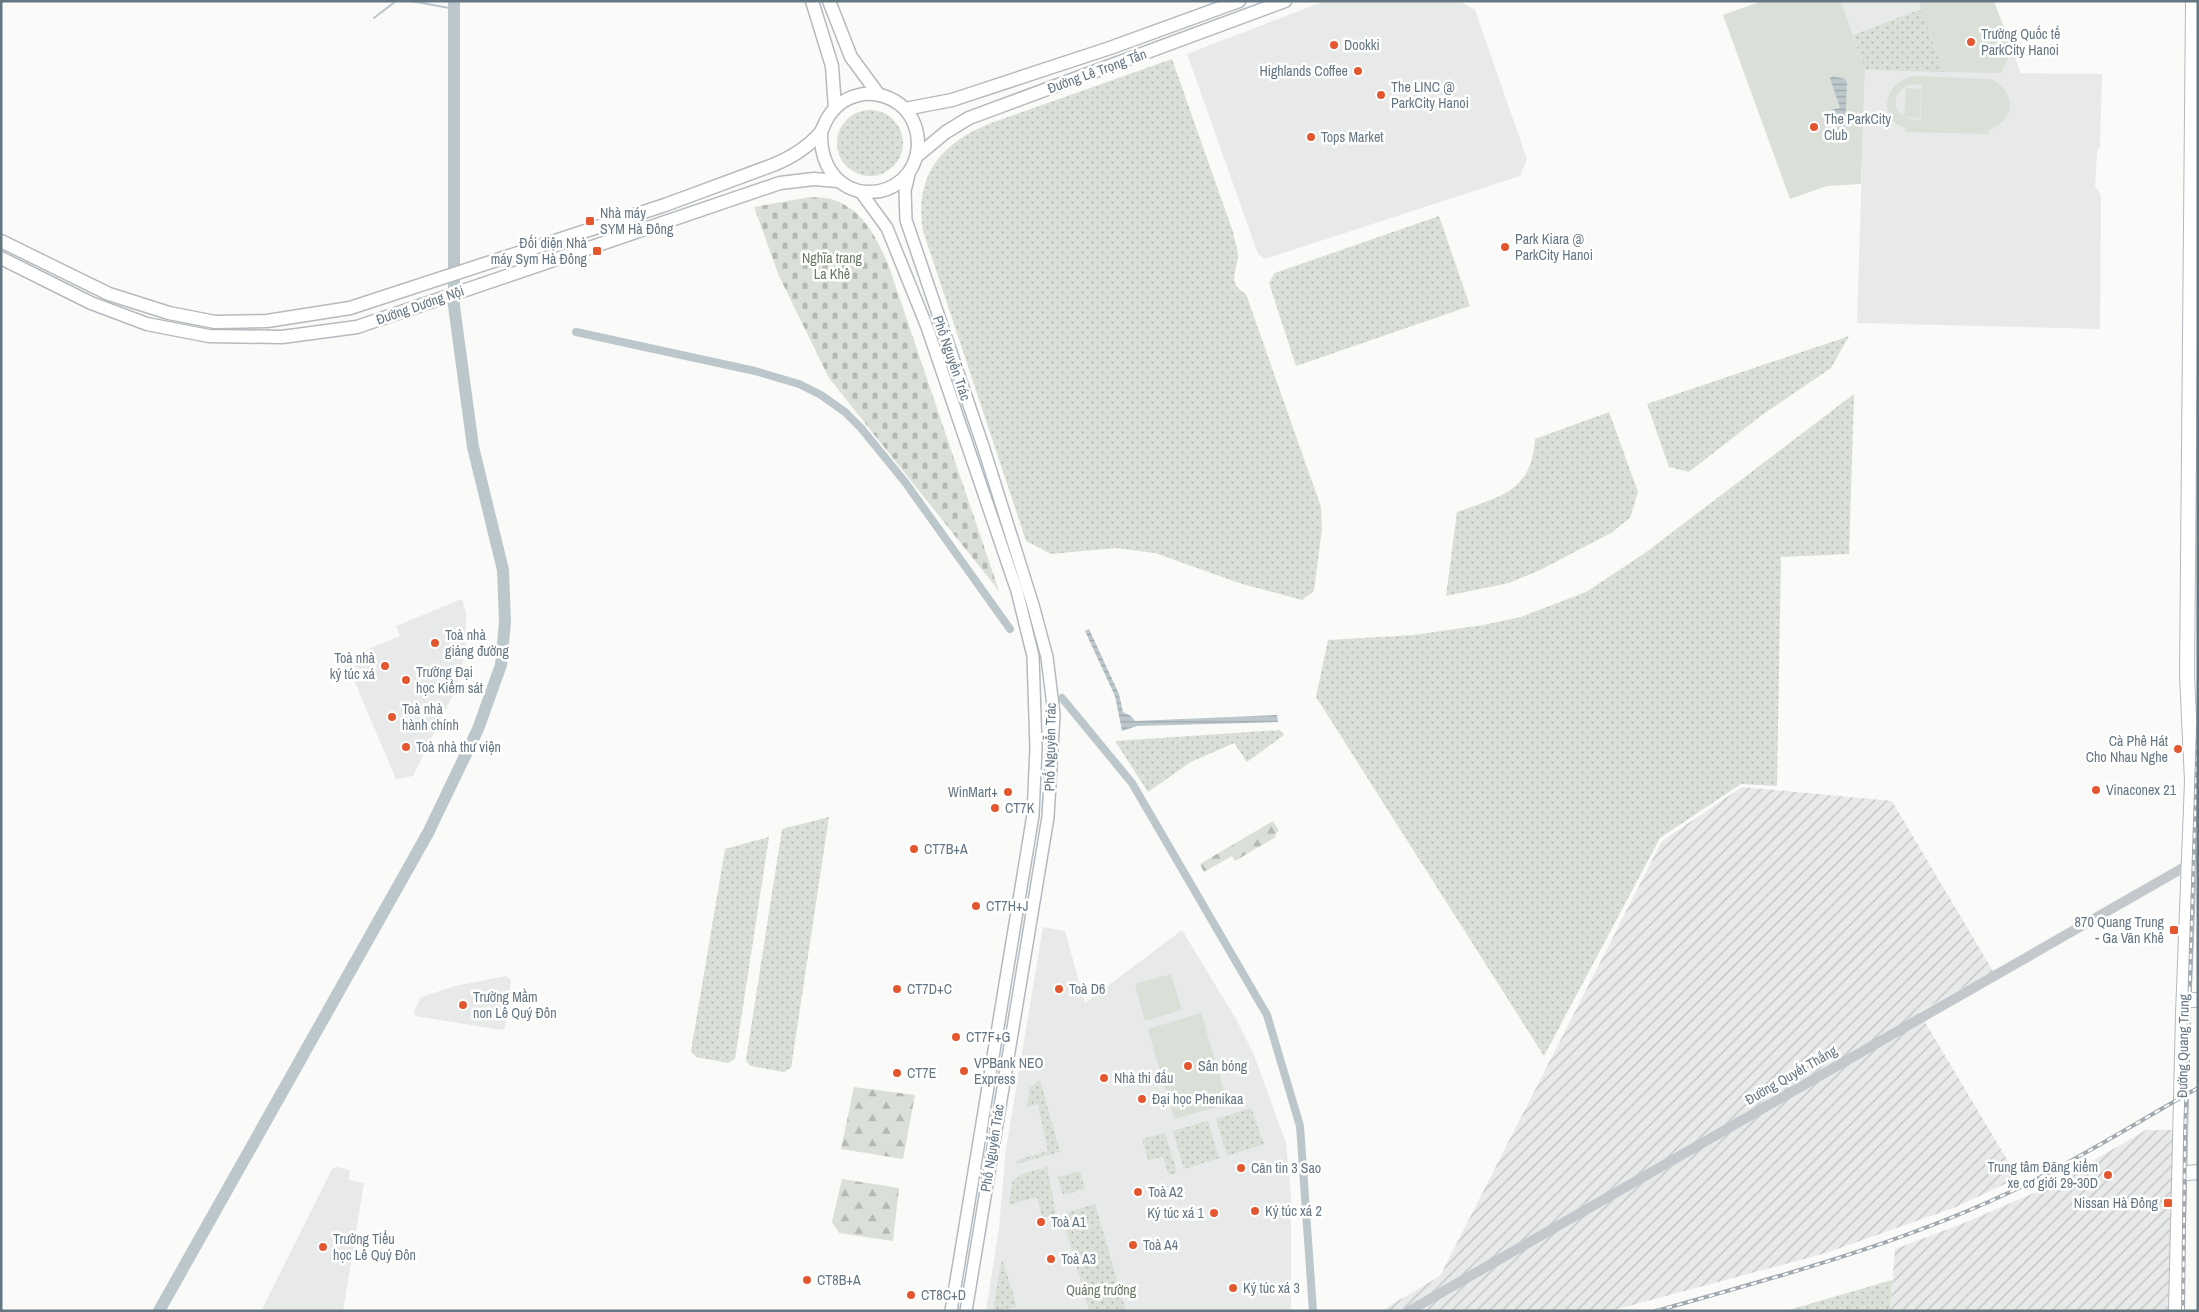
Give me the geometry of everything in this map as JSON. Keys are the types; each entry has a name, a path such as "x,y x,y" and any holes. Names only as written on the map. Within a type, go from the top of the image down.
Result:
{"highway":[{"name":"Đường Quang Trung","path":"2176,1311 2188,865 2194,837 2195,776 2193,722 2187,676 2193,1"},
{"name":"Đường Quang Trung","path":"2195,776 2198,766"},
{"path":"2184,1000 2198,1000"},
{"path":"2179,1174 2196,1172"}],"main road":[{"path":"812,1 832,66 835,108"},
{"path":"829,1 851,57 879,95"},
{"name":"Đường Lê Trọng Tấn","path":"905,109 952,100 1110,48 1239,1"},
{"name":"Đường Lê Trọng Tấn","path":"917,156 946,132 969,118 1285,1"},
{"path":"860,95 879,95 889,98 905,109 917,130 917,156 904,178 887,188 870,192 860,191 838,180 831,173 822,155 821,132 835,108 842,102 860,95"},
{"name":"Đường Dương Nội","path":"1,240 109,294 168,313 215,322 266,321 350,308 498,258 665,205 789,158 821,132"},
{"name":"Phố Nguyễn Trác","path":"910,170 905,191 906,220 939,322 983,446 1033,605 1047,657 1054,714 1048,817 966,1311"},
{"name":"Đường Dương Nội","path":"1,258 91,303 147,324 209,336 282,337 357,326 780,183 814,179 838,180"},
{"name":"Phố Nguyễn Trác","path":"860,191 887,228 927,327 1017,591 1033,656 1036,748 1033,815 951,1311"},
{"path":"665,205 670,219"},
{"path":"30,274 38,260"},
{"path":"927,327 939,322"},
{"path":"1000,1018 1013,1020"}],"street":[{"name":"Đường Quyết Thắng","path":"1409,1311 2188,865"}],"shaded area":[{"path":"1325,1 1459,1 1475,10 1527,159 1520,176 1265,259 1258,254 1187,54"},
{"path":"1841,1 1994,1 2021,73 2102,74 2100,147 2097,151 2095,186 2101,195 2100,329 1857,323 1865,70 1944,71 1921,9 1853,35"},
{"path":"1833,76 1845,79 1847,82 1845,129 1833,124 1829,113 1831,110 1840,108 1830,78"},
{"name":"Trường Đại học Kiểm sát","path":"462,599 466,613 466,647 454,693 413,776 396,779 345,659 400,636 396,626"},
{"path":"1089,629 1119,694 1123,712 1131,716 1135,721 1277,715 1278,722 1137,726 1122,731 1115,696 1085,631"},
{"path":"1742,787 1892,801 1993,971 1919,1012 2018,1178 1956,1207 1826,1253 1610,1311 1381,1311 1440,1276 1662,841"},
{"name":"Đại học Phenikaa","path":"1043,927 1065,931 1085,1003 1182,930 1236,1019 1254,1055 1286,1143 1291,1195 1291,1311 986,1311 999,1227 1006,1149"},
{"name":"Trường Mầm non Lê Quý Đôn","path":"506,976 511,980 505,1028 502,1030 415,1016 414,1012 421,997 455,986"},
{"path":"2146,1130 2174,1130 2168,1311 1890,1311 1895,1249 1964,1223 2046,1188"},
{"name":"Trường Tiểu học Lê Quý Đôn","path":"337,1167 350,1170 349,1180 364,1183 343,1311 261,1311 332,1169"}],"green space":[{"name":"The ParkCity Club","path":"1762,1 1841,1 1865,70 1861,184 1827,186 1790,199 1723,15"},
{"name":"Trường Quốc tế ParkCity Hanoi","path":"1927,1 1994,1 2012,50 2001,73 1944,72 1919,4"},
{"path":"1921,9 1944,72 1865,70 1853,35"},
{"path":"1172,59 1233,232 1238,255 1235,281 1240,290 1246,294 1321,507 1322,529 1314,591 1302,600 1239,583 1155,553 1116,548 1051,554 1026,541 923,231 921,211 927,177 945,151 958,140 991,123"},
{"path":"1913,76 1991,79 1999,84 2009,98 2009,112 2005,119 1989,130 1988,134 1905,132 1905,128 1896,123 1890,116 1887,108 1891,92 1903,80","holes":["1922,84 1921,120 1906,117 1897,108 1895,103 1897,97 1900,91 1907,85"]},
{"path":"1906,88 1921,89 1920,118 1904,117"},
{"path":"863,110 877,110 889,115 898,124 903,136 901,156 894,167 877,176 863,176 851,171 842,162 837,150 837,136 842,124 851,115"},
{"name":"Nghĩa trang La Khê","path":"810,197 831,199 853,210 873,235 888,264 999,591 829,378 779,276 754,207"},
{"path":"1439,216 1470,306 1296,366 1269,283 1275,273"},
{"path":"1849,336 1831,368 1762,415 1689,472 1669,467 1647,404"},
{"path":"1854,394 1849,554 1781,557 1777,786 1741,784 1660,838 1544,1056 1316,697 1328,640 1414,635 1483,625 1521,617 1586,592 1645,553"},
{"path":"1609,412 1638,492 1630,518 1611,533 1540,570 1509,583 1446,596 1457,512 1486,502 1511,490 1527,471 1533,457 1535,439"},
{"path":"1280,730 1284,735 1247,762 1234,743 1191,762 1148,792 1115,741"},
{"path":"829,817 791,1068 784,1072 750,1066 746,1060 782,829"},
{"path":"1273,821 1279,831 1275,834 1276,837 1235,861 1232,856 1204,872 1200,864"},
{"path":"769,837 735,1059 728,1063 696,1057 691,1051 725,849"},
{"path":"1171,974 1182,1010 1145,1021 1135,984"},
{"name":"Sân bóng","path":"1201,1013 1228,1104 1174,1119 1148,1029"},
{"path":"1040,1080 1060,1152 1016,1164 1017,1160 1048,1151 1038,1104 1027,1107 1030,1087"},
{"path":"854,1087 915,1095 903,1159 841,1149"},
{"path":"1251,1108 1264,1144 1227,1156 1216,1119"},
{"path":"1208,1121 1219,1158 1184,1169 1173,1131"},
{"path":"1165,1133 1177,1173 1169,1175 1163,1157 1148,1160 1142,1139"},
{"path":"1047,1167 1056,1214 1042,1218 1037,1197 1009,1205 1012,1182 1022,1174"},
{"path":"1080,1171 1085,1189 1063,1195 1058,1177"},
{"path":"842,1179 899,1188 893,1241 839,1233 832,1222"},
{"name":"Quảng trường","path":"1095,1204 1126,1311 1089,1311 1062,1214"},
{"path":"1003,1261 1017,1307 993,1311 1001,1263"},
{"path":"1892,1280 1890,1311 1785,1311"}],"waterway":[{"path":"374,18 396,1"},
{"path":"411,1 455,9"},
{"path":"159,1311 428,833 478,729 501,665 505,622 503,570 473,447 454,306 454,1"},
{"path":"576,332 755,371 799,384 821,395 845,412 861,428 905,482 1010,629"},
{"path":"1062,698 1132,783 1267,1015 1300,1126 1313,1311"}],"railway":[{"path":"2183,1311 2185,1135 2198,726"},
{"path":"1656,1311 1844,1256 1982,1205 2049,1173 2198,1088"}],"place":[{"name":"Trường Quốc tế ParkCity Hanoi","path":"1971,42"},
{"name":"Dookki","path":"1334,45"},
{"name":"Highlands Coffee","path":"1358,71"},
{"name":"The LINC @ ParkCity Hanoi","path":"1381,95"},
{"name":"The ParkCity Club","path":"1814,127"},
{"name":"Tops Market","path":"1311,137"},
{"name":"Nhà máy SYM Hà Đông","path":"590,221"},
{"name":"Park Kiara @ ParkCity Hanoi","path":"1505,247"},
{"name":"Đối diện Nhà máy Sym Hà Đông","path":"597,251"},
{"name":"Toà nhà giảng đường","path":"435,643"},
{"name":"Toà nhà ký túc xá","path":"385,666"},
{"name":"Trường Đại học Kiểm sát","path":"406,680"},
{"name":"Toà nhà hành chính","path":"392,717"},
{"name":"Toà nhà thư viện","path":"406,747"},
{"name":"Cà Phê Hát Cho Nhau Nghe","path":"2178,749"},
{"name":"Vinaconex 21","path":"2096,790"},
{"name":"WinMart+","path":"1008,792"},
{"name":"CT7K","path":"995,808"},
{"name":"CT7B+A","path":"914,849"},
{"name":"CT7H+J","path":"976,906"},
{"name":"870 Quang Trung - Ga Văn Khê","path":"2174,930"},
{"name":"CT7D+C","path":"897,989"},
{"name":"Toà D6","path":"1059,989"},
{"name":"Trường Mầm non Lê Quý Đôn","path":"463,1005"},
{"name":"CT7F+G","path":"956,1037"},
{"name":"Sân bóng","path":"1188,1066"},
{"name":"VPBank NEO Express","path":"964,1071"},
{"name":"CT7E","path":"897,1073"},
{"name":"Nhà thi đấu","path":"1104,1078"},
{"name":"Đại học Phenikaa","path":"1142,1099"},
{"name":"Căn tin 3 Sao","path":"1241,1168"},
{"name":"Trung tâm Đăng kiểm xe cơ giới 29-30D","path":"2108,1175"},
{"name":"Toà A2","path":"1138,1192"},
{"name":"Nissan Hà Đông","path":"2168,1203"},
{"name":"Ký túc xá 2","path":"1255,1211"},
{"name":"Ký túc xá 1","path":"1214,1213"},
{"name":"Toà A1","path":"1041,1222"},
{"name":"Toà A4","path":"1133,1245"},
{"name":"Trường Tiểu học Lê Quý Đôn","path":"323,1247"},
{"name":"Toà A3","path":"1051,1259"},
{"name":"CT8B+A","path":"807,1280"},
{"name":"Ký túc xá 3","path":"1233,1288"},
{"name":"CT8C+D","path":"911,1295"}]}
